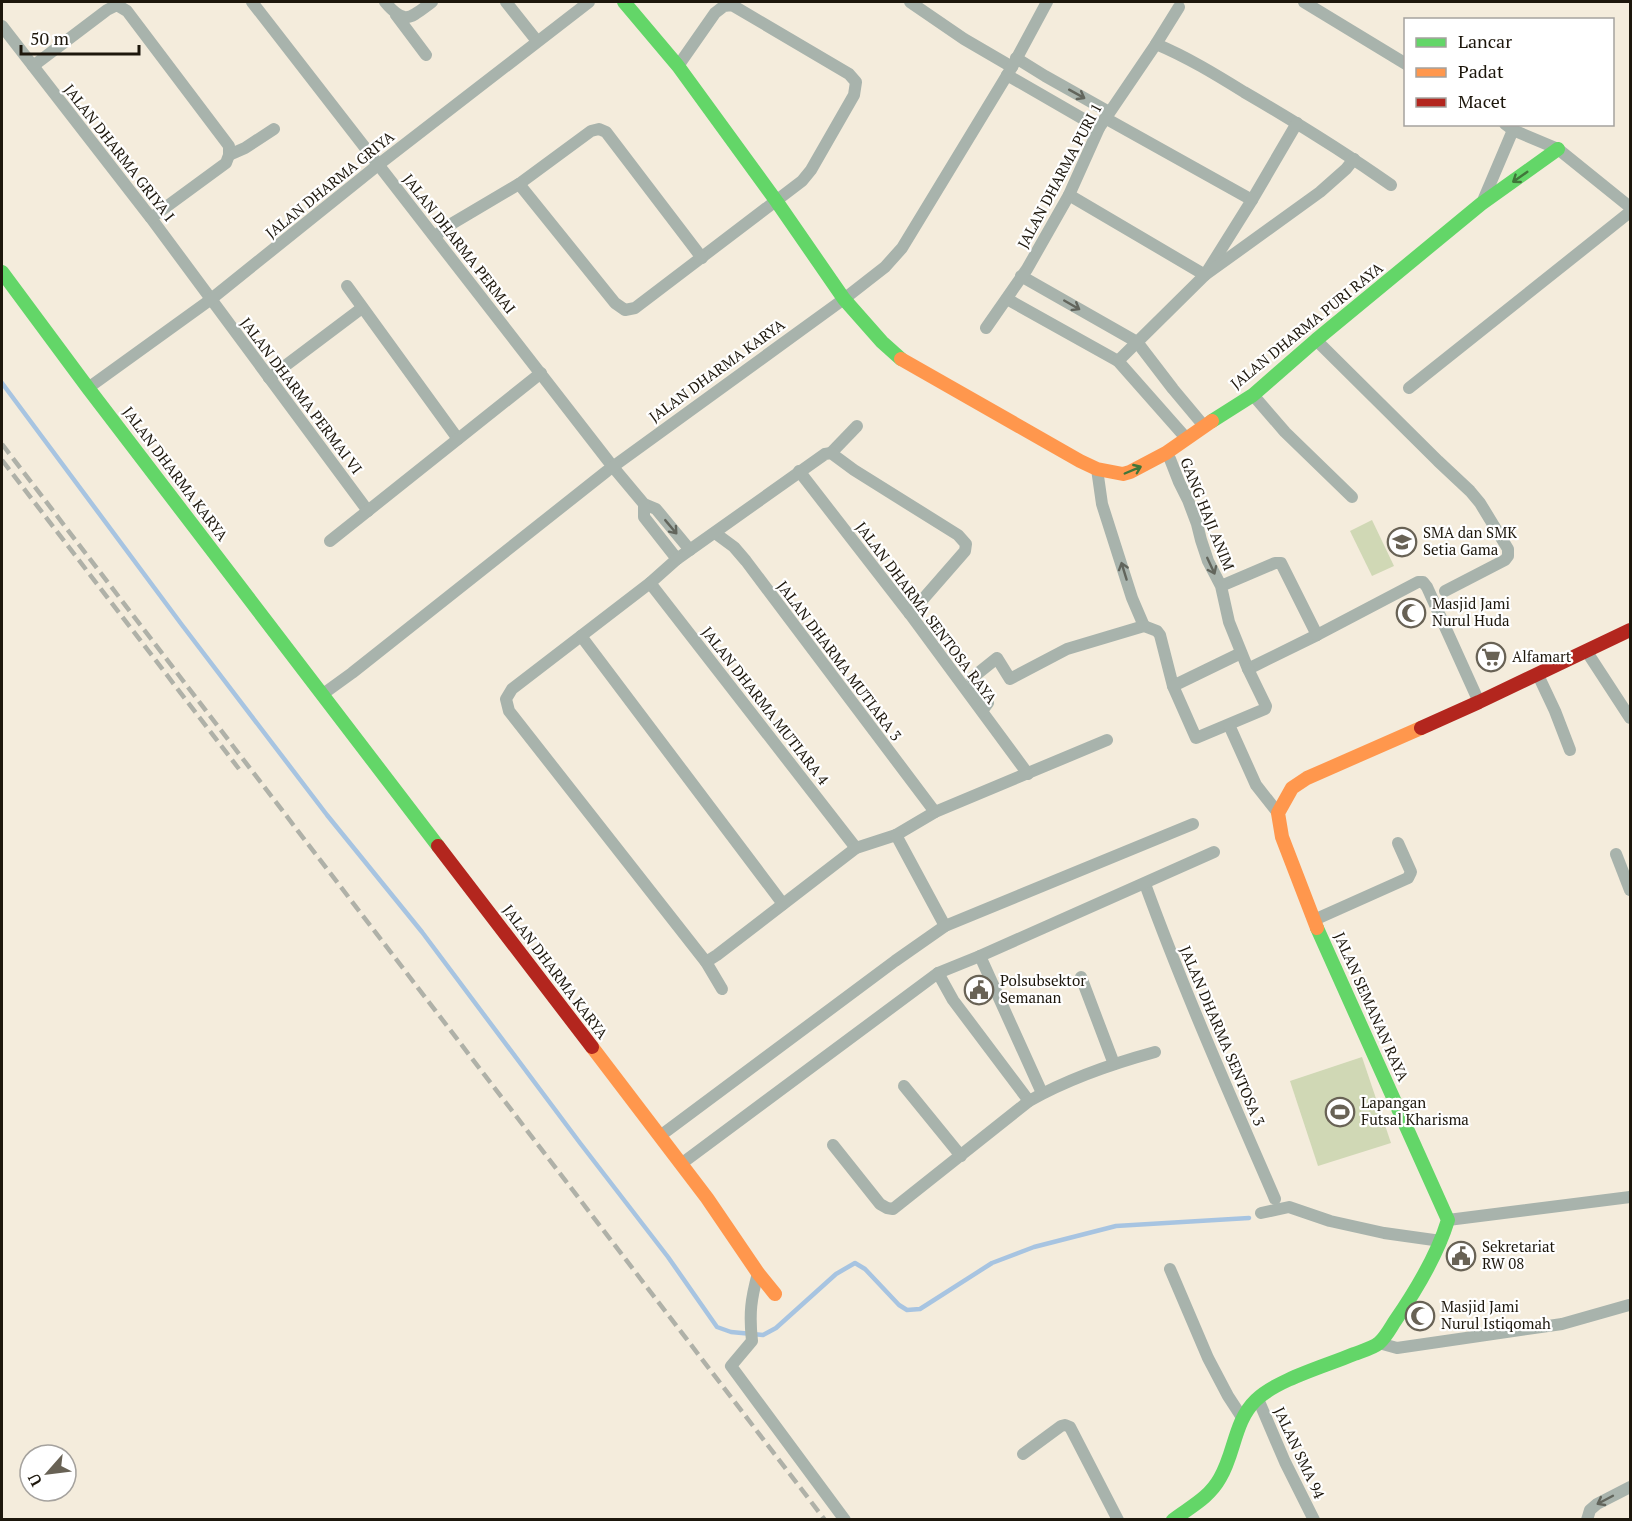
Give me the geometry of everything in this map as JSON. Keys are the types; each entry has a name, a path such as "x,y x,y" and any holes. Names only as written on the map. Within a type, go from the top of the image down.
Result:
{"street":[{"name":"JALAN DHARMA PERMAI","path":"252,2 613,467 644,504 656,509 690,550"},
{"path":"385,2 426,55"},
{"path":"395,14 404,18 414,15 432,2"},
{"path":"506,2 537,41"},
{"name":"JALAN DHARMA GRIYA","path":"88,388 210,300 378,165 589,2"},
{"name":"JALAN DHARMA PURI RAYA","path":"624,2 678,66 844,299 882,342 902,360 1097,470 1123,474 1130,472 1166,453 1253,395 1481,204 1558,149"},
{"name":"JALAN DHARMA KARYA","path":"323,694 613,467 885,267 902,248 1012,67 1047,2"},
{"path":"1304,2 1404,63"},
{"path":"33,66 107,10 120,3 127,11 229,146 226,163 151,218"},
{"path":"914,3 964,39 1012,67 1252,200"},
{"path":"519,184 615,303 625,309 635,308 802,182 854,95 856,82 849,74 732,5 724,6 715,13 678,66"},
{"name":"JALAN DHARMA PURI 1","path":"986,328 1027,269 1069,195 1104,119 1179,7"},
{"name":"JALAN DHARMA GRIYA I","path":"2,26 151,218 210,300"},
{"path":"1156,44 1180,53 1297,123 1391,185"},
{"path":"1012,67 1045,76 1104,119"},
{"path":"1205,275 1297,123"},
{"path":"1509,127 1558,149 1630,207"},
{"name":"JALAN DHARMA PURI RAYA","path":"1481,204 1509,127"},
{"path":"229,155 245,148 274,129"},
{"path":"435,236 519,184 591,131 603,129 702,258"},
{"path":"1118,361 1205,275 1320,192 1354,159"},
{"path":"1069,195 1205,275"},
{"path":"1410,388 1630,212"},
{"name":"JALAN DHARMA KARYA","path":"2,272 88,388 660,1136 775,1294"},
{"path":"1021,276 1137,342 1204,426"},
{"path":"347,286 458,439"},
{"path":"1007,299 1118,361 1186,438"},
{"name":"JALAN DHARMA PERMAI VI","path":"210,300 368,511"},
{"path":"269,378 362,308"},
{"path":"1316,340 1470,491 1480,502 1508,549 1508,556 1505,560 1445,591"},
{"path":"330,541 541,373"},
{"path":"1253,395 1285,432 1352,497"},
{"path":"722,989 706,962 509,711 506,699 512,689 650,583 677,559 799,471 825,454 831,453 857,426"},
{"path":"831,453 854,470 958,535 966,544 965,552 910,614"},
{"name":"GANG HAJI ANIM","path":"1166,453 1188,500 1208,561 1221,586 1229,622 1241,653 1266,707 1229,725"},
{"path":"1097,470 1102,504 1132,598 1144,626"},
{"name":"JALAN DHARMA SENTOSA RAYA","path":"799,471 910,614 1028,774"},
{"name":"JALAN DHARMA PERMAI","path":"644,504 644,517 677,559"},
{"name":"JALAN DHARMA MUTIARA 3","path":"715,532 746,561 935,812"},
{"name":"GANG HAJI ANIM","path":"1221,586 1275,563 1281,563 1317,635"},
{"path":"1248,669 1418,582 1423,582 1479,702"},
{"name":"JALAN DHARMA MUTIARA 4","path":"650,583 856,848"},
{"path":"982,711 988,703 972,678 998,658 1010,679 1067,649 1144,626 1157,631 1160,635 1173,686 1196,738 1229,725 1256,785 1278,813 1292,788 1307,778 1538,675 1630,630"},
{"path":"581,636 783,904"},
{"path":"1587,652 1630,718"},
{"path":"1173,686 1241,653"},
{"path":"1538,675 1556,711 1570,750"},
{"path":"706,962 856,848 896,835 935,812 1107,740"},
{"name":"JALAN SEMANAN RAYA","path":"1278,813 1282,837 1314,920 1448,1220"},
{"path":"660,1136 945,926 1193,824"},
{"path":"896,835 945,926"},
{"path":"1314,920 1408,878 1411,872 1398,843"},
{"path":"681,1164 938,973 1214,852"},
{"path":"1616,854 1630,890"},
{"name":"JALAN DHARMA SENTOSA 3","path":"1145,884 1223,1079 1275,1198"},
{"path":"980,956 1042,1093"},
{"path":"938,973 953,1000 1029,1101"},
{"path":"1081,977 1114,1064"},
{"path":"833,1145 880,1204 893,1209 1042,1093 1114,1064 1155,1052"},
{"path":"904,1086 961,1156"},
{"path":"1173,1520 1213,1490 1220,1481 1243,1419 1258,1399 1281,1384 1379,1343 1419,1284 1441,1241 1448,1220 1630,1197"},
{"path":"1261,1213 1289,1207 1330,1221 1384,1233 1441,1241"},
{"path":"1170,1269 1208,1358 1243,1419"},
{"path":"758,1273 751,1298 752,1336 731,1366 845,1520"},
{"path":"1379,1343 1397,1348 1562,1324 1630,1306"},
{"name":"JALAN SMA 94","path":"1258,1399 1285,1462 1314,1520"},
{"path":"1023,1454 1061,1426 1070,1427 1118,1520"},
{"path":"1587,1520 1590,1510 1597,1504 1630,1487"}],"green space":[{"path":"1372,520 1394,566 1372,576 1350,531"},
{"name":"Lapangan Futsal Kharisma","path":"1362,1057 1391,1143 1318,1166 1290,1081"}],"waterway":[{"path":"2,383 327,815 422,932 668,1257 717,1327 731,1332 763,1335 776,1328 836,1274 855,1263 865,1269 899,1305 907,1310 920,1309 992,1263 1034,1247 1116,1226 1249,1218"}],"railway":[{"path":"2,444 825,1520"},
{"path":"2,460 239,769"}],"traffic: fast":[{"path":"624,2 678,66 844,299 882,342 901,359"},
{"path":"1212,421 1253,395 1481,204 1558,149"},
{"path":"2,272 438,846"},
{"path":"1173,1520 1199,1502 1216,1485 1225,1468 1243,1418 1249,1408 1265,1392 1289,1379 1371,1348 1382,1341 1426,1272 1448,1220 1317,928"}],"traffic: slow":[{"path":"901,359 1097,469 1123,474 1130,472 1166,453 1212,421"},
{"path":"1317,928 1282,837 1278,813 1292,788 1307,778 1421,728"},
{"path":"592,1047 707,1198 775,1294"}],"traffic: jam":[{"path":"1421,728 1630,630"},
{"path":"438,846 592,1047"}],"place":[{"name":"SMA dan SMK Setia Gama","path":"1402,542"},
{"name":"Masjid Jami Nurul Huda","path":"1411,613"},
{"name":"Alfamart","path":"1491,657"},
{"name":"Polsubsektor Semanan","path":"979,990"},
{"name":"Lapangan Futsal Kharisma","path":"1340,1112"},
{"name":"Sekretariat RW 08","path":"1461,1256"},
{"name":"Masjid Jami Nurul Istiqomah","path":"1420,1316"}]}
